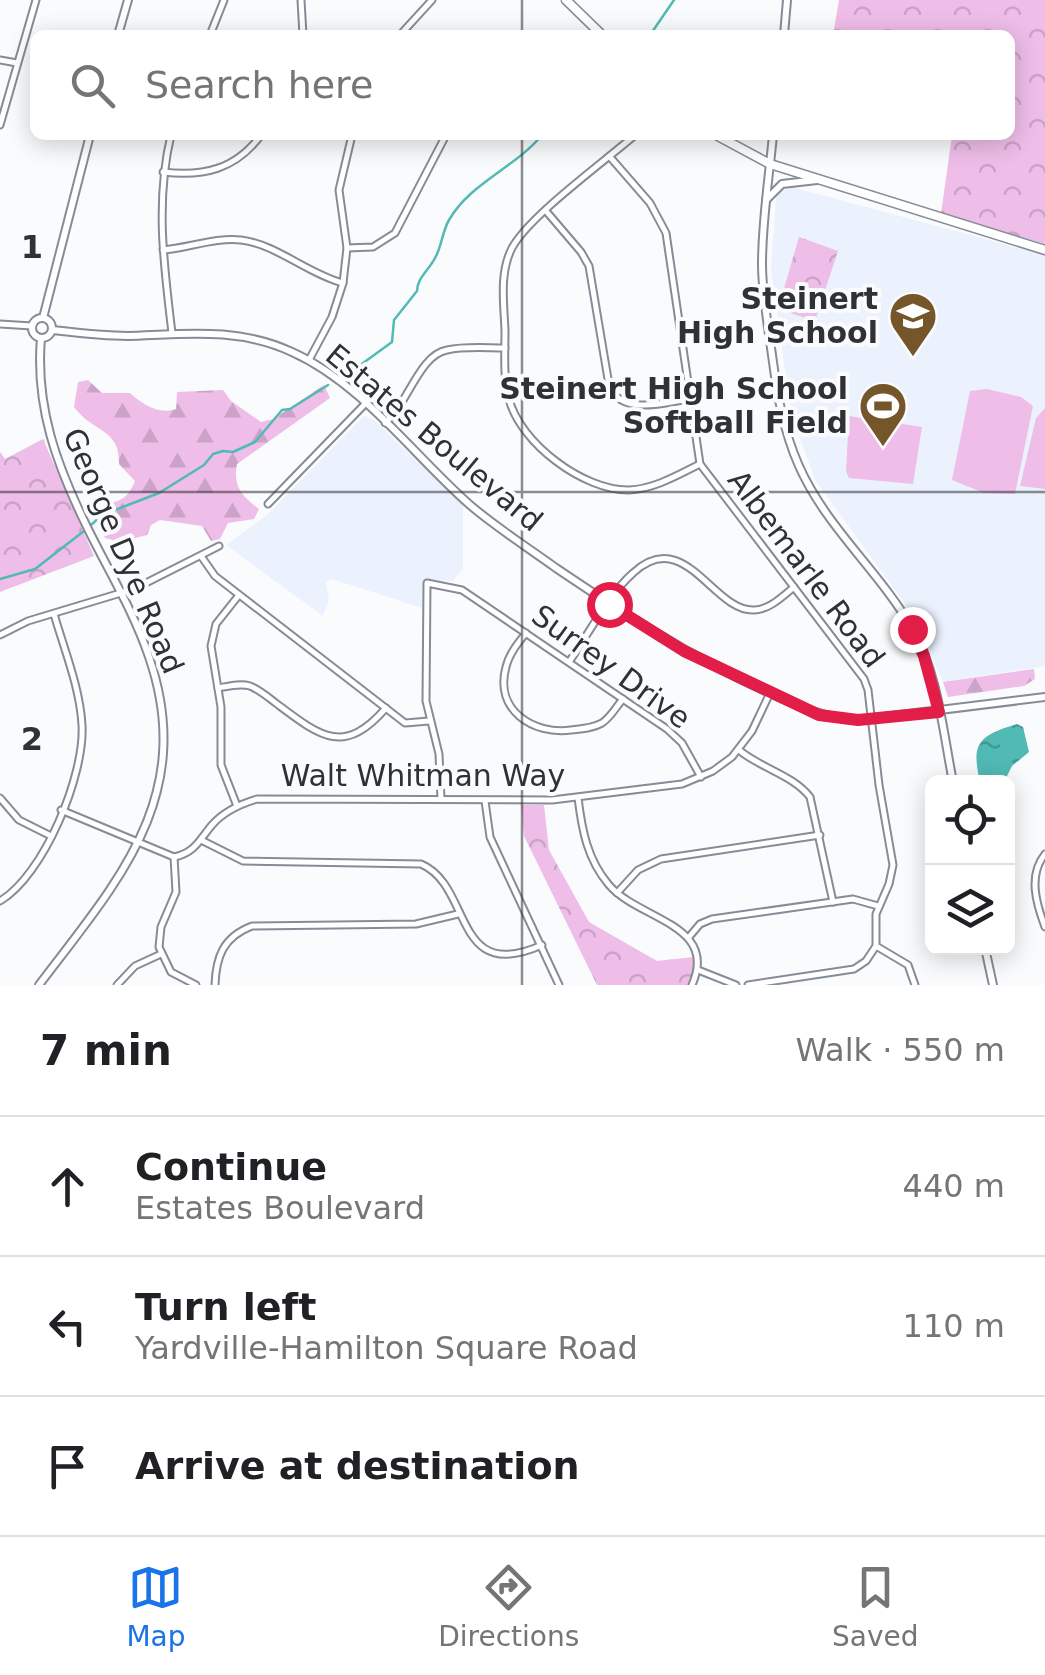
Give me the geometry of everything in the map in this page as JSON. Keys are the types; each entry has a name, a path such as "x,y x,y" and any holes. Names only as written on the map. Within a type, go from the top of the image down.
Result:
{"main road":[{"path":"566,0 597,30"},
{"path":"725,140 770,164 1045,250"}],"street":[{"path":"0,125 36,0"},
{"path":"119,30 128,0"},
{"path":"212,30 224,0"},
{"path":"301,0 303,30"},
{"path":"405,30 432,0"},
{"path":"784,30 787,0"},
{"path":"0,60 18,64"},
{"path":"0,324 32,326 43,318 89,140"},
{"path":"170,140 163,172 162,250 172,333"},
{"path":"163,172 195,174 216,170 243,156 257,140"},
{"path":"309,360 332,317 344,283 347,248 339,190 351,140"},
{"path":"347,248 373,246 395,233 443,140"},
{"path":"629,140 519,237 506,266 507,389 517,421 538,447 583,478 608,488 641,489 700,464"},
{"path":"772,140 765,201 763,284 776,389 791,447 807,484 828,517 912,629 924,656 952,775"},
{"name":"Albemarle Road","path":"610,157 650,203 666,233 700,464 864,679 893,856 892,875 874,922 876,946"},
{"path":"765,201 782,184 817,180"},
{"path":"546,211 588,266 610,391 630,405 689,399"},
{"path":"162,250 244,240 262,245 322,277 344,283"},
{"path":"32,326 34,334 41,338 50,336 50,322 43,318"},
{"name":"Estates Boulevard","path":"52,330 109,336 209,332 244,336 309,360 365,404 483,516 609,604 684,651 819,715 871,720 1045,697"},
{"name":"George Dye Road","path":"39,985 117,883 139,844 157,792 162,758 162,723 148,655 65,483 52,447 41,394 41,338"},
{"path":"384,423 400,408 427,362 437,353 450,349 505,348"},
{"path":"268,504 365,404"},
{"path":"0,635 21,624 120,594 219,546"},
{"path":"201,556 211,572 239,595 406,723 429,720 439,754 441,800"},
{"path":"569,662 634,572 647,564 679,562 749,610 767,607 794,587"},
{"name":"Surrey Drive","path":"429,720 427,583 462,590 675,736 702,778"},
{"path":"62,810 174,857 190,852 219,818 237,806 221,765 222,724 212,638 216,624 239,595"},
{"path":"0,901 23,880 51,836 78,768 82,726 78,700 54,614"},
{"path":"526,633 508,661 504,677 509,702 526,723 548,732 589,728 608,718 622,699"},
{"path":"218,688 239,684 253,687 314,732 330,737 347,737 362,731 386,708"},
{"name":"Walt Whitman Way","path":"237,806 268,798 485,800 578,798 650,790 702,778 739,750 770,693"},
{"path":"739,750 760,767 806,791 813,804 833,902"},
{"path":"0,798 19,820 51,836"},
{"path":"578,798 588,852 599,872 635,908 689,937 698,955 692,985"},
{"path":"485,800 487,830 558,985"},
{"path":"617,893 638,870 661,858 820,836"},
{"path":"201,840 243,861 421,864 442,880 472,939 493,952 518,954 542,945"},
{"path":"1045,854 1034,877 1045,927"},
{"path":"174,857 176,886 160,931 161,954 171,972 196,985"},
{"path":"689,937 700,924 712,919 860,899 878,906"},
{"path":"214,985 217,961 224,946 235,934 252,926 416,924 458,914"},
{"path":"748,985 854,969 866,961 876,946 904,962 915,985"},
{"path":"117,985 135,966 161,954"},
{"path":"987,955 993,985"},
{"path":"698,970 736,985"}],"shaded area":[{"name":"Steinert High School","path":"788,186 1045,255 1045,666 943,682 911,612 815,480 791,413 771,270 776,198"},
{"path":"364,416 373,419 463,505 463,569 453,581 423,580 422,608 332,579 326,582 329,600 323,616 226,545 267,515"}],"green space":[{"path":"839,0 1045,0 1045,244 941,214 951,140 1015,140 1015,30 834,30"},
{"path":"799,237 838,251 815,321 778,309"},
{"path":"88,380 102,393 130,393 163,411 176,409 177,392 223,390 231,401 261,422 273,419 324,385 330,398 237,464 240,490 259,509 254,519 228,523 220,539 211,541 202,526 160,520 151,525 147,535 120,542 105,538 92,513 126,496 135,481 119,464 110,437 74,407 78,382"},
{"path":"987,389 1021,397 1033,406 1015,494 984,493 952,480 970,391"},
{"path":"1045,408 1045,489 1020,486 1036,418"},
{"name":"Steinert High School Softball Field","path":"849,416 922,427 913,484 849,478"},
{"path":"43,439 94,556 0,592 0,452 5,459"},
{"path":"1034,669 1035,679 1024,686 948,697 943,682"},
{"path":"521,805 544,805 549,850 589,922 657,961 694,957 695,971 689,985 597,985 524,836"}],"water":[{"path":"1017,724 1023,727 1029,752 1008,775 979,775 977,750 994,733"}],"waterway":[{"path":"653,30 674,0"},
{"path":"348,374 392,342 394,320 417,291 458,207 537,140"},
{"path":"91,525 102,515 159,493 204,465 213,454 233,452 255,442 282,410 328,385"},
{"path":"0,579 35,569 84,531"}],"place":[{"name":"Steinert High School","path":"913,358"},
{"name":"Steinert High School Softball Field","path":"883,448"}],"route":[{"path":"609,604 684,651 735,677 809,711 845,720 939,712 924,656 912,629"}]}
